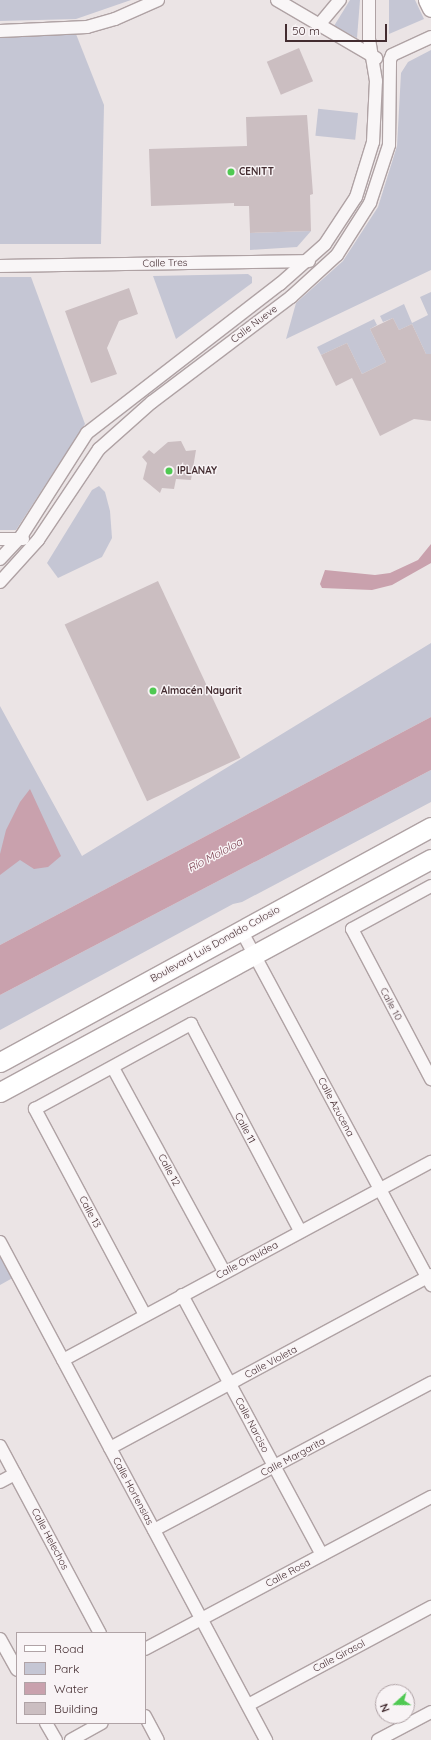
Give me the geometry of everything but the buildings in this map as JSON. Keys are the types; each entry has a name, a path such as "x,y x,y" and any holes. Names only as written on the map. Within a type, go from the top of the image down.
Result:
{"main road":[{"path":"427,0 431,8"},
{"name":"Boulevard Luis Donaldo Colosio","path":"0,1062 431,827"},
{"path":"0,1092 255,956 431,859"},
{"path":"0,1073 26,1058 37,1042"}],"street":[{"path":"0,31 87,27 158,0"},
{"path":"277,0 318,26 389,65 392,55 431,37"},
{"path":"318,26 340,0"},
{"name":"Calle Nueve","path":"0,559 18,539 87,433 306,261 325,244 356,196 373,142 376,81 371,56 370,0"},
{"name":"Calle Nueve","path":"0,582 38,540 99,449 152,402 290,297 330,261 370,203 389,145 389,65"},
{"name":"Calle Tres","path":"0,266 330,261"},
{"path":"0,539 38,540"},
{"name":"Calle 10","path":"431,886 352,929 431,1079"},
{"name":"Calle Azucena","path":"241,930 430,1279"},
{"name":"Calle 11","path":"113,1068 191,1024 300,1231"},
{"name":"Calle 13","path":"113,1068 35,1109 145,1315"},
{"name":"Calle 12","path":"113,1068 224,1272"},
{"name":"Calle Orquídea","path":"63,1360 300,1231 431,1162"},
{"name":"Calle Hortensias","path":"0,1242 266,1740"},
{"name":"Calle Violeta","path":"110,1448 430,1279"},
{"name":"Calle Narciso","path":"182,1295 322,1555"},
{"name":"Calle Margarita","path":"154,1530 431,1383"},
{"name":"Calle Helechos","path":"0,1446 99,1632"},
{"path":"0,1482 15,1474"},
{"name":"Calle Rosa","path":"146,1648 431,1497"},
{"name":"Calle Girasol","path":"248,1705 431,1608"},
{"path":"0,1639 16,1668"},
{"path":"378,1740 431,1712"},
{"path":"146,1718 158,1740"},
{"path":"47,1724 56,1740"},
{"path":"71,1740 100,1724"}],"green space":[{"path":"0,0 131,0 76,19 0,21"},
{"path":"350,0 360,0 357,38 334,26"},
{"path":"389,0 415,0 424,19 389,34"},
{"path":"76,34 104,105 101,244 0,244 0,36"},
{"path":"431,50 431,270 286,339 296,303 343,261 378,207 397,146 401,73 408,62"},
{"path":"318,109 358,113 355,140 315,136"},
{"path":"311,231 297,247 250,250 250,233"},
{"path":"248,274 252,277 252,283 176,339 153,276"},
{"path":"0,277 31,277 85,424 16,530 0,530"},
{"path":"431,292 431,354 426,354 412,324 399,330 393,318 383,322 380,316 404,304 412,323 428,315 420,297"},
{"path":"374,319 377,325 370,329 386,362 362,374 347,343 321,355 317,347"},
{"path":"99,486 105,492 110,511 112,538 102,557 58,578 47,563 92,490"},
{"path":"431,643 431,717 0,945 0,706 82,856"},
{"path":"431,770 431,802 242,902 233,904 0,1030 0,995"},
{"path":"0,1242 18,1275 0,1285"}],"water":[{"path":"431,544 431,563 392,585 372,590 322,588 320,584 325,570 375,575 390,573 418,560"},
{"name":"Río Mololoa","path":"431,717 431,770 0,995 0,945"},
{"path":"30,789 61,856 48,867 34,869 20,860 0,875 0,854 6,830 20,802"}],"place":[{"name":"CENITT","path":"231,172"},
{"name":"IPLANAY","path":"169,471"},
{"name":"Almacén Nayarit","path":"153,691"}]}
